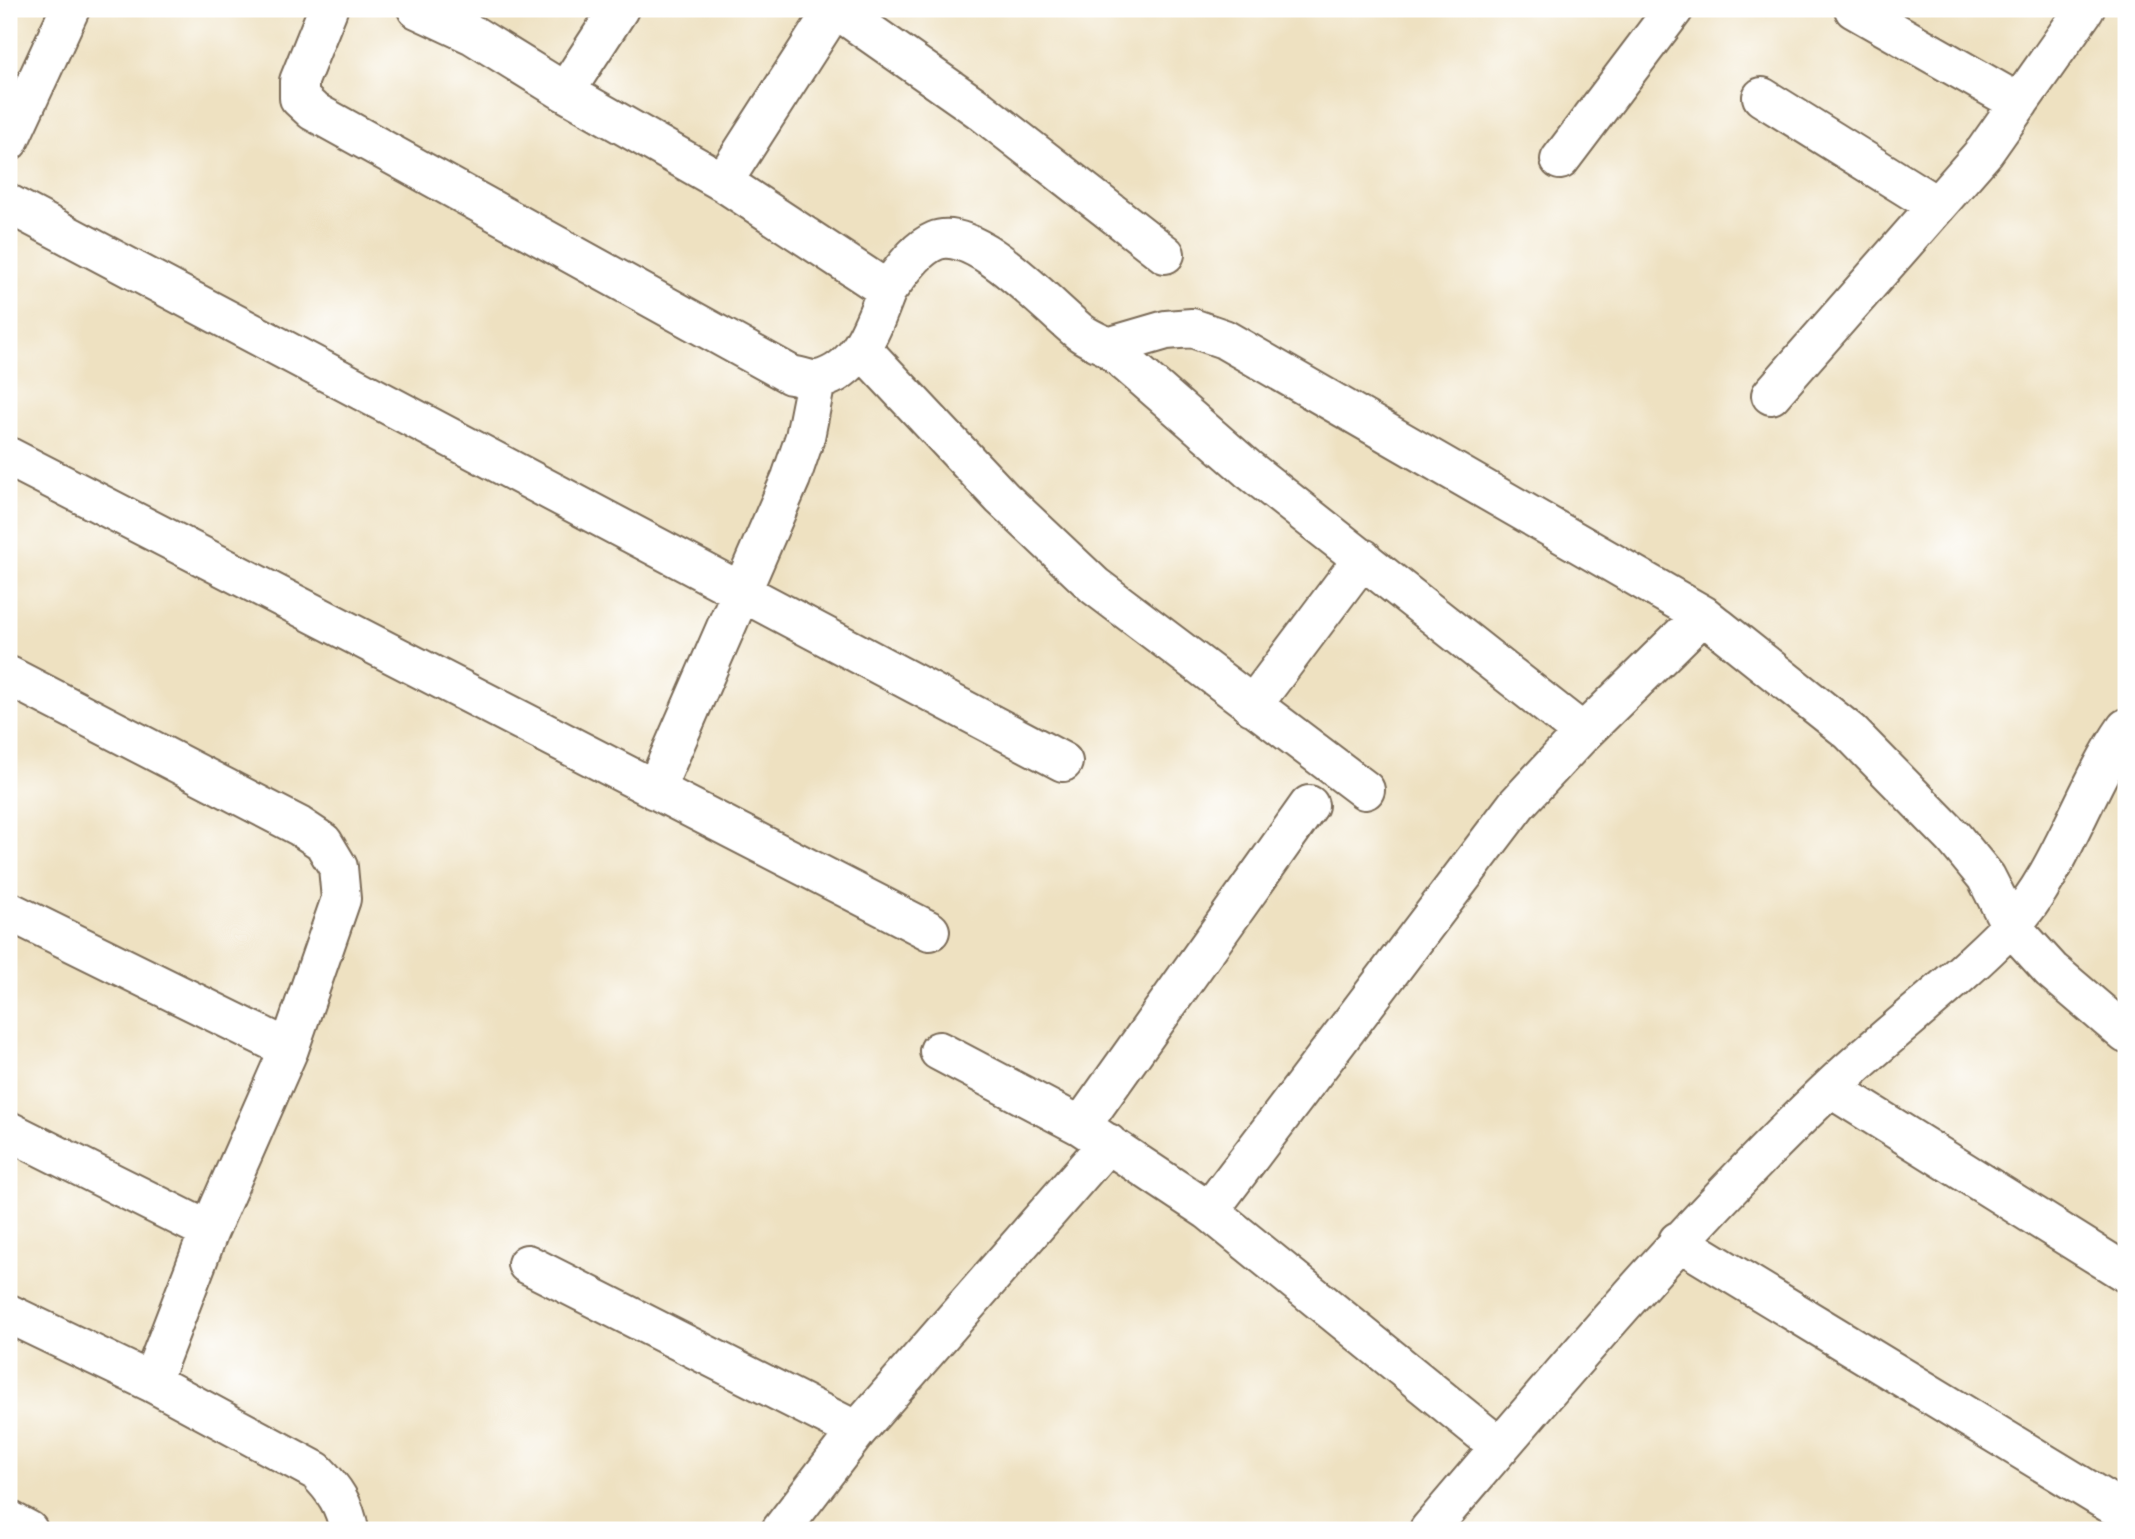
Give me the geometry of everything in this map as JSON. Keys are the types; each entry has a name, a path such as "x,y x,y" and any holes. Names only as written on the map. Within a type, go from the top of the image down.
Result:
{"street":[{"path":"9,141 70,9"},
{"path":"328,9 299,81 299,98 313,111 791,374 816,381 834,373 862,349 887,290 919,250 937,239 960,242 989,254 1082,334 1108,347 1248,469 1583,733"},
{"path":"417,9 473,35 565,92 723,182 887,290"},
{"path":"565,92 619,9"},
{"path":"723,182 834,9 980,110 1165,254"},
{"path":"1560,160 1674,9"},
{"path":"1854,9 2019,103"},
{"path":"1771,395 1985,151 2085,9"},
{"path":"1762,97 1937,206"},
{"path":"9,204 1063,762"},
{"path":"1108,347 1166,330 1192,328 1224,339 1703,615 1850,732 1962,848 1986,877 2011,926 2051,970 2126,1034"},
{"path":"862,349 1002,498 1095,586 1365,790"},
{"path":"655,790 791,478 805,437 816,381"},
{"path":"9,457 930,931"},
{"path":"1252,706 1363,558"},
{"path":"1209,1211 1517,804 1583,733 1703,615"},
{"path":"9,676 299,826 323,842 338,866 341,899 289,1049 209,1231 151,1382"},
{"path":"1429,1530 1678,1241 1830,1088 2011,926 2038,887 2104,760 2126,728"},
{"path":"781,1530 1095,1134 1309,805"},
{"path":"9,911 289,1049"},
{"path":"939,1051 1095,1134 1209,1211 1500,1447"},
{"path":"1830,1088 2126,1273"},
{"path":"9,1131 209,1231"},
{"path":"1678,1241 2126,1513"},
{"path":"527,1264 857,1431"},
{"path":"9,1314 151,1382 316,1471 333,1488 346,1511 349,1530"},
{"path":"9,1520 28,1530"}]}
